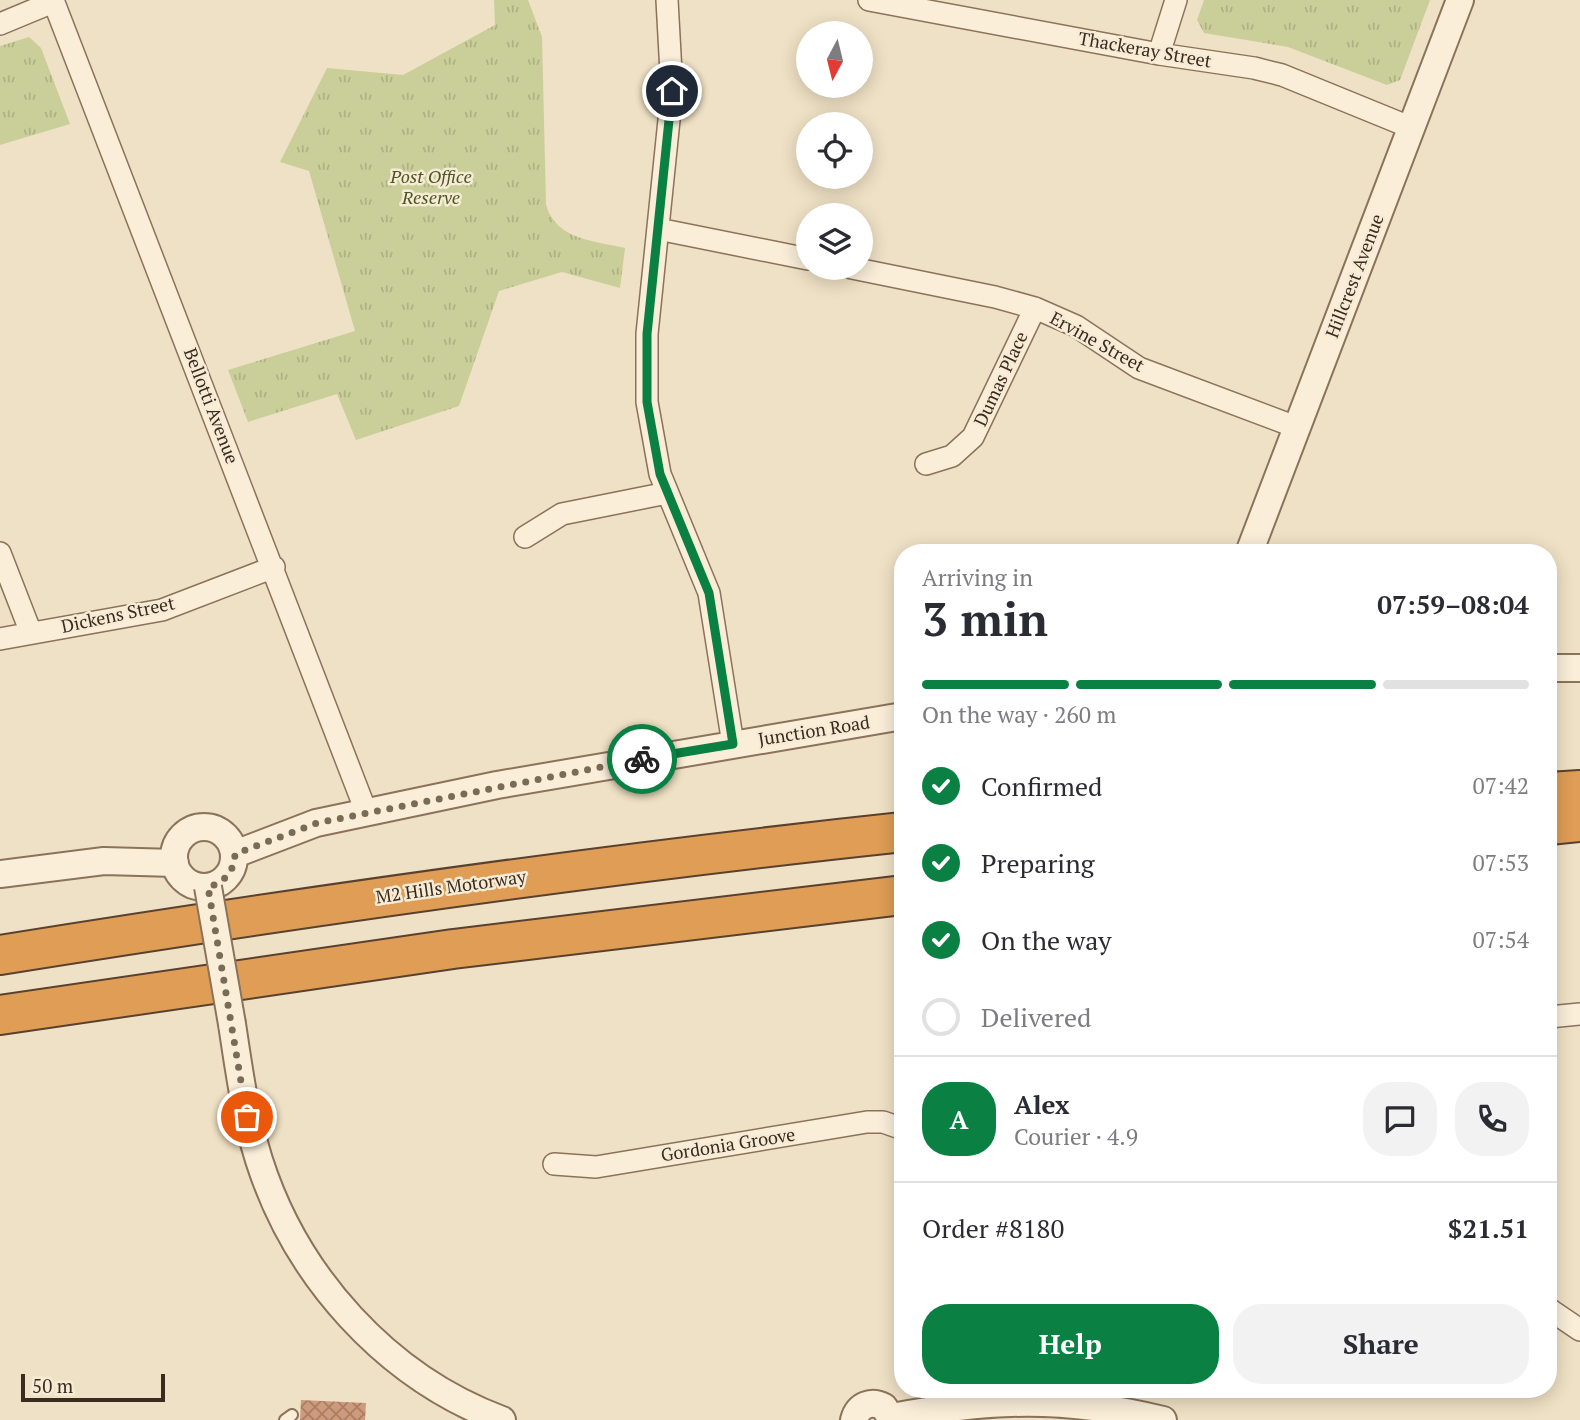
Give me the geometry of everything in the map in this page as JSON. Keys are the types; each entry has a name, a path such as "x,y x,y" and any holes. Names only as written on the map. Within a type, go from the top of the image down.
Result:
{"highway":[{"path":"1557,791 1580,790"},
{"path":"1557,824 1580,822"},
{"name":"M2 Hills Motorway","path":"0,954 416,891 688,855 894,833"},
{"path":"0,1015 453,949 894,896"}],"street":[{"path":"667,0 672,91 647,334 646,382 655,451 667,493 707,586 733,744"},
{"name":"Thackeray Street","path":"869,0 1282,75 1412,128"},
{"path":"1159,54 1176,0"},
{"name":"Hillcrest Avenue","path":"1252,544 1460,0"},
{"path":"0,24 53,1"},
{"name":"Bellotti Avenue","path":"53,1 86,92 274,567 367,814"},
{"path":"658,229 796,257"},
{"name":"Ervine Street","path":"873,272 995,297 1035,309 1076,326 1139,368 1296,427"},
{"name":"Dumas Place","path":"926,464 952,456 973,437 1035,309"},
{"path":"525,537 562,514 667,493"},
{"path":"0,552 31,634"},
{"name":"Dickens Street","path":"0,639 162,610 274,567"},
{"path":"1557,668 1580,668"},
{"name":"Junction Road","path":"235,854 292,831 558,774 894,717"},
{"path":"200,828 219,831 232,845 235,854 234,863 226,878 208,887 191,885 184,879 175,863 174,853 183,836 200,828"},
{"path":"0,874 104,861 175,863"},
{"path":"208,887 247,1117 272,1197 309,1265 355,1322 403,1366 465,1404 502,1420"},
{"path":"1557,1016 1580,1014"},
{"name":"Gordonia Groove","path":"554,1164 596,1167 867,1122 894,1125"},
{"path":"1557,1314 1580,1330"},
{"path":"854,1420 860,1408 872,1403 884,1407 892,1418 958,1398"},
{"path":"977,1398 1084,1406 1163,1420"}],"green space":[{"name":"Post Office Reserve","path":"494,0 528,0 542,37 546,205 551,217 558,226 578,237 625,248 620,288 562,272 499,291 459,406 356,440 337,394 248,422 228,370 355,331 309,171 280,162 327,68 403,75 495,25"},
{"path":"1204,0 1430,0 1400,80 1387,85 1288,47 1204,33 1197,20"},
{"path":"29,37 41,48 70,124 0,145 0,46"}],"building":[{"path":"301,1400 366,1403 365,1420 300,1420"}],"way so far":[{"path":"247,1117 208,887 219,884 226,878 231,871 235,854 317,823 498,785 642,759"}],"route":[{"path":"642,759 733,744 709,593 660,474 647,402 647,334 672,91"}]}
